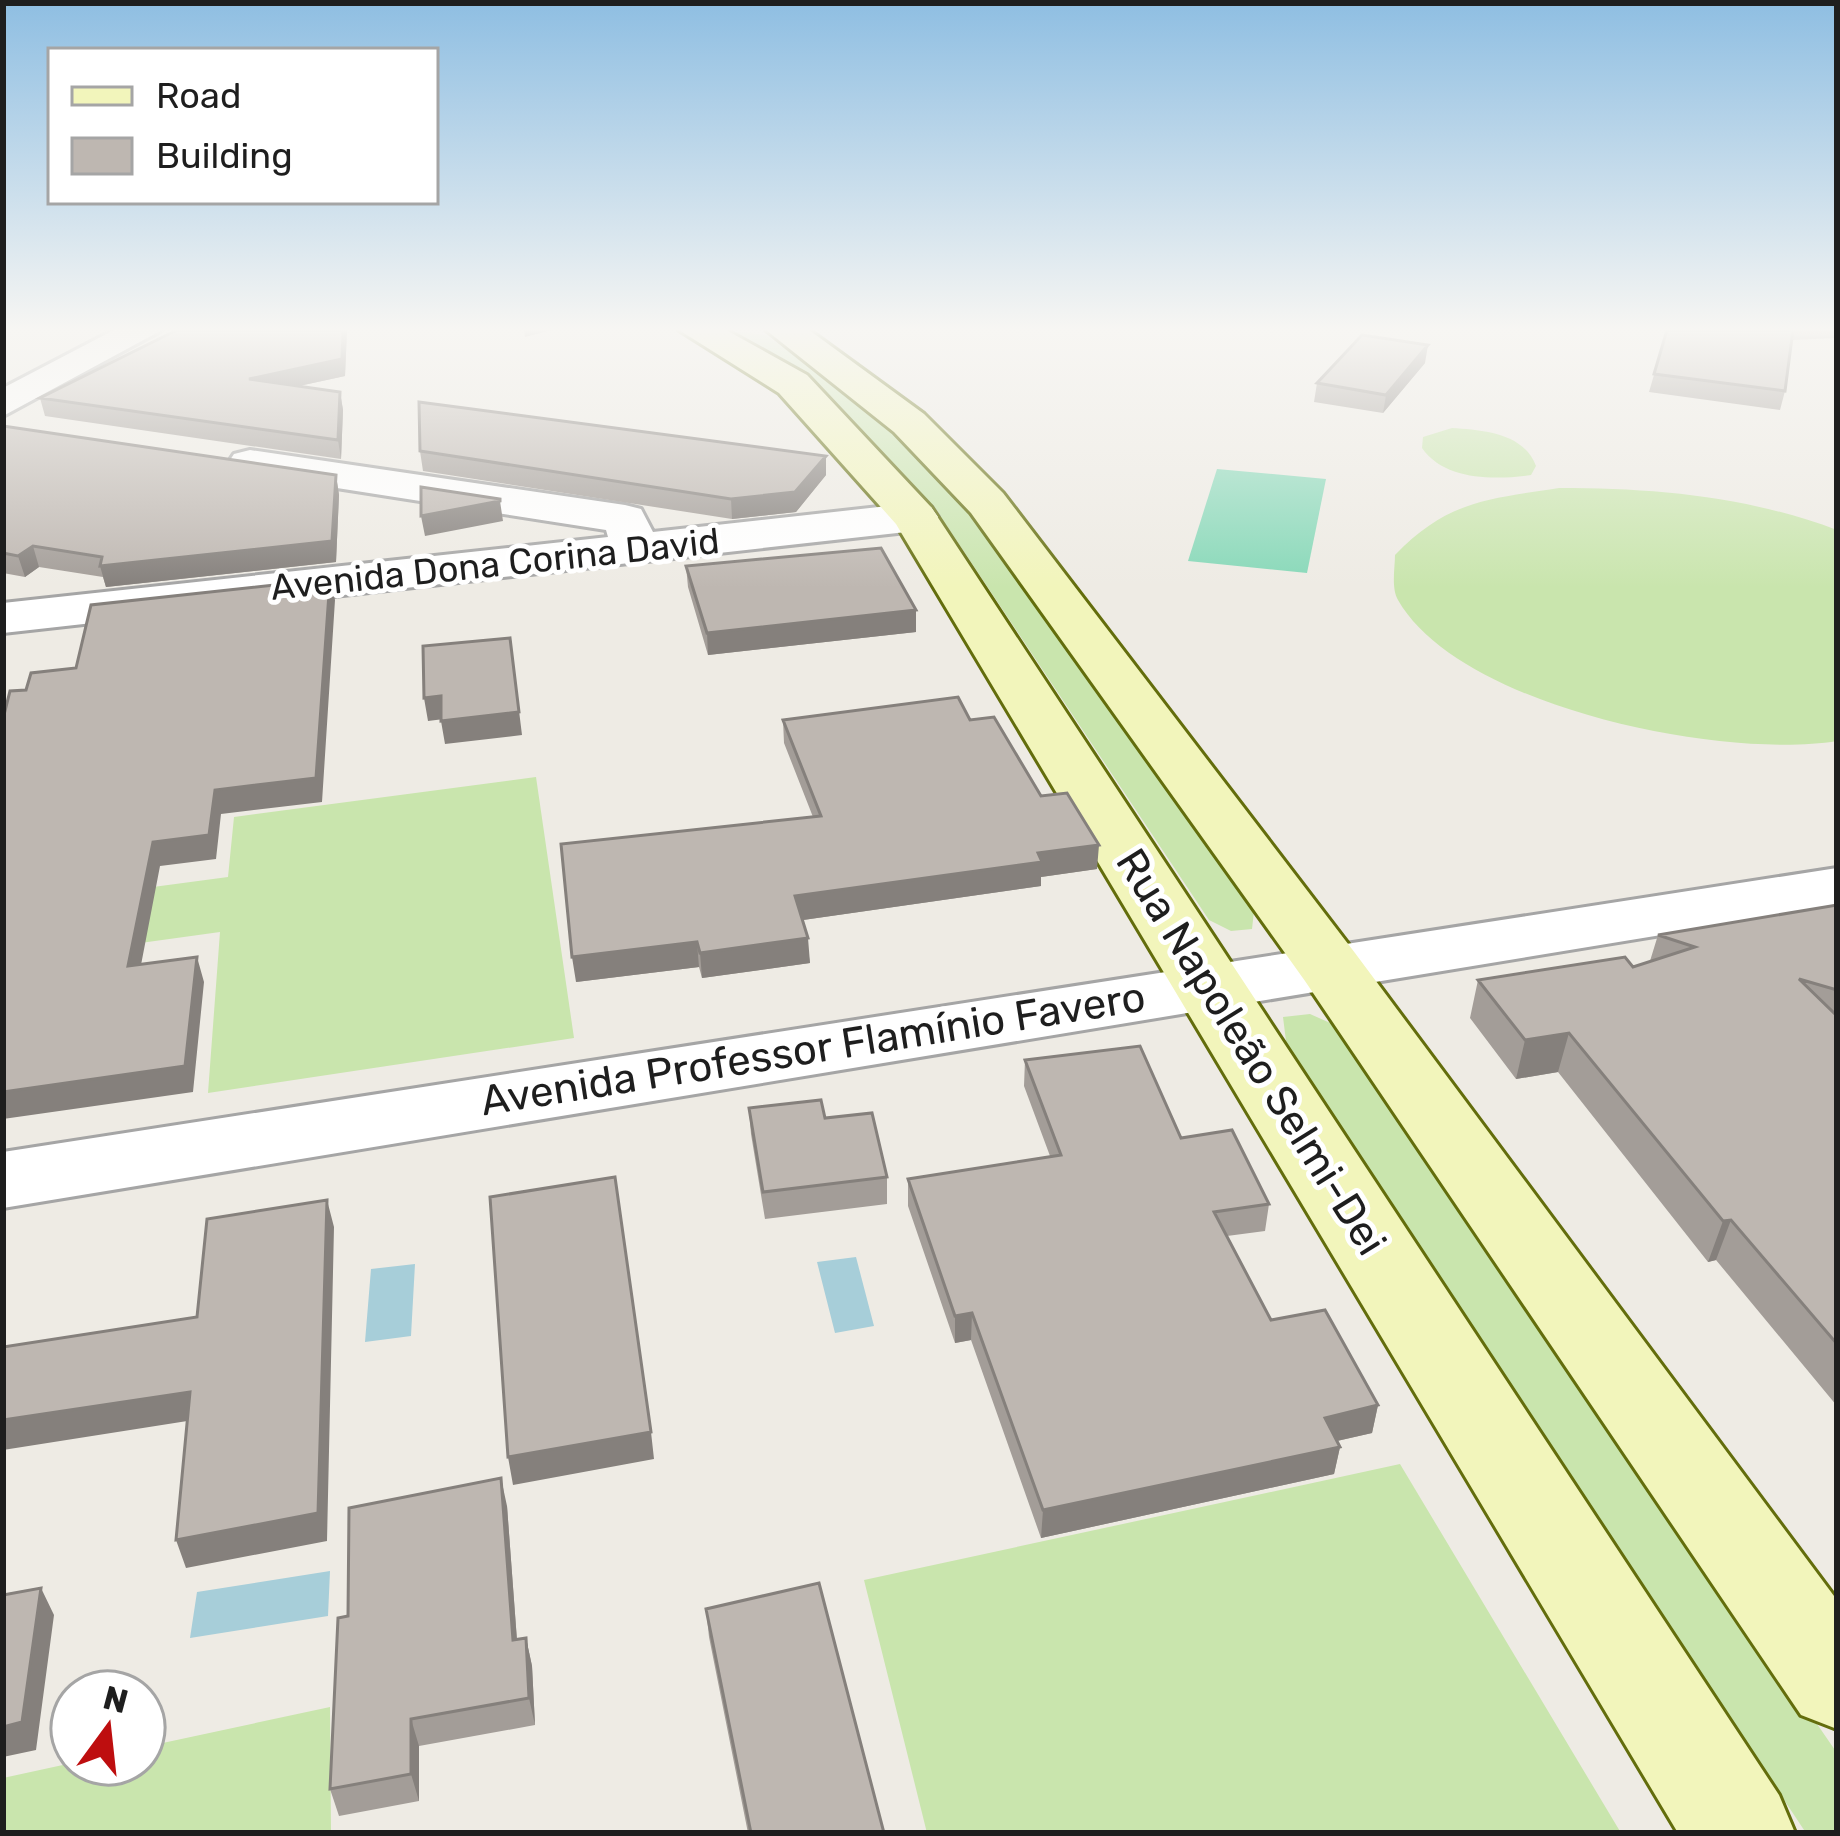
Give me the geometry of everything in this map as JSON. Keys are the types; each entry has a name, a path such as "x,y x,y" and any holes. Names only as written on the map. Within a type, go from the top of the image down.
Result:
{"main road":[{"name":"Rua Napoleão Selmi-Dei","path":"822,416 916,517 1740,1833"},
{"path":"898,416 987,503 1331,968 1837,1682"}],"street":[{"path":"3,427 49,434"},
{"path":"210,458 625,519 637,549"},
{"name":"Avenida Dona Corina David","path":"3,618 916,517"},
{"name":"Avenida Professor Flamínio Favero","path":"3,1180 1837,887"}],"green space":[{"path":"841,416 879,416 909,437 969,505 1254,911 1252,929 1231,931 1209,920 947,526"},
{"path":"1452,428 1512,440 1536,466 1531,475 1502,478 1472,476 1444,467 1422,448 1423,437"},
{"path":"1217,469 1326,479 1307,573 1188,561"},
{"path":"1559,488 1700,496 1769,509 1837,530 1837,741 1728,742 1597,718 1533,697 1476,670 1430,638 1398,600 1395,555 1432,523 1470,505"},
{"path":"536,777 574,1038 208,1093 220,932 3,962 3,907 228,877 234,817"},
{"path":"1310,1014 1337,1026 1837,1753 1837,1833 1806,1833 1287,1049 1283,1017"},
{"path":"1400,1464 1621,1833 927,1833 864,1580"},
{"path":"330,1707 331,1833 3,1833 3,1778 48,1768 48,1788 168,1788 168,1742"}],"water":[{"path":"856,1257 874,1326 835,1333 817,1262"},
{"path":"415,1264 411,1336 365,1342 371,1269"},
{"path":"330,1571 328,1616 190,1638 197,1592"}],"building":[{"path":"165,416 339,416 338,440"},
{"path":"419,416 522,416 826,456 795,492 731,499 420,451"},
{"path":"3,426 336,475 332,541 100,566 102,557 33,546 18,556 3,553"},
{"path":"421,487 500,499 500,501 421,516"},
{"path":"881,548 916,610 707,633 686,566"},
{"path":"330,579 316,778 215,790 209,835 153,842 128,966 197,957 185,1066 3,1092 3,719 10,691 26,690 31,673 76,668 91,605"},
{"path":"510,638 519,712 441,721 441,696 424,698 423,646"},
{"path":"958,697 970,720 994,717 1041,796 1067,793 1099,845 1038,853 1042,862 795,896 808,938 700,953 697,942 572,957 561,844 821,816 783,720"},
{"path":"1837,905 1837,990 1799,979 1837,1016 1837,1344 1731,1220 1723,1221 1569,1033 1525,1040 1478,980 1625,957 1633,967 1695,947 1658,935"},
{"path":"1140,1046 1181,1138 1232,1130 1269,1204 1214,1212 1271,1320 1325,1310 1378,1405 1325,1418 1340,1447 1043,1510 972,1313 955,1316 908,1179 1061,1155 1025,1060"},
{"path":"821,1100 825,1118 872,1113 887,1177 763,1192 749,1108"},
{"path":"615,1177 651,1432 508,1457 490,1197"},
{"path":"327,1200 318,1513 176,1540 190,1392 3,1420 3,1347 197,1317 207,1219"},
{"path":"501,1478 513,1640 526,1638 529,1698 411,1719 411,1774 330,1789 338,1618 348,1616 349,1508"},
{"path":"819,1583 884,1833 751,1833 706,1609"},
{"path":"41,1588 22,1722 3,1727 3,1595"}]}
